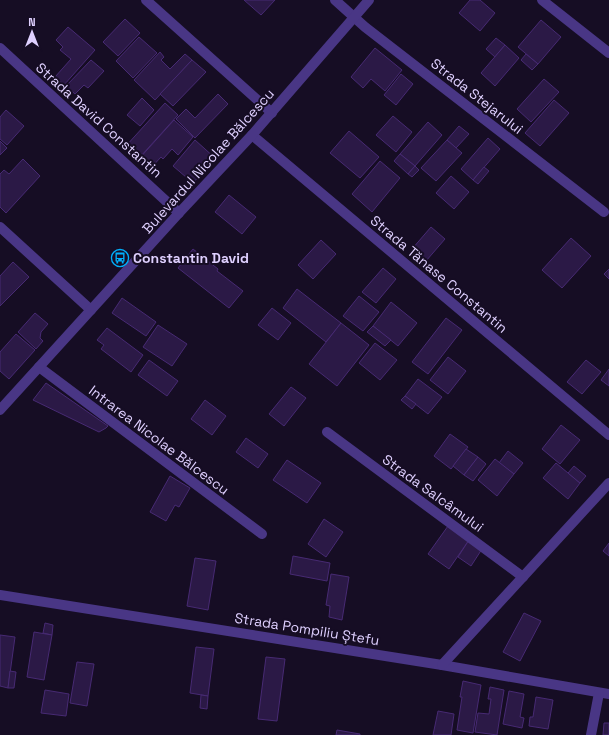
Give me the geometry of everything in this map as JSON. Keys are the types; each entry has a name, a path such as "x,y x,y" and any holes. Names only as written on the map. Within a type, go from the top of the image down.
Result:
{"street":[{"path":"146,0 272,113"},
{"name":"Strada Stejarului","path":"335,0 354,17 604,212"},
{"name":"Bulevardul Nicolae Bălcescu","path":"1,406 39,368 272,113 369,0"},
{"path":"542,0 609,53"},
{"name":"Strada David Constantin","path":"0,48 179,214"},
{"name":"Strada Tănase Constantin","path":"252,135 609,435"},
{"path":"0,227 91,310"},
{"name":"Intrarea Nicolae Bălcescu","path":"39,368 262,534"},
{"name":"Strada Salcâmului","path":"326,432 523,577"},
{"path":"442,665 609,483"},
{"name":"Strada Pompiliu Ștefu","path":"0,595 442,665 604,693"},
{"path":"591,735 604,693"}],"building":[{"path":"244,0 275,0 261,15"},
{"path":"470,0 480,0 495,13 480,31 459,13"},
{"path":"125,19 140,33 118,56 103,42"},
{"path":"541,20 561,37 538,64 518,47"},
{"path":"68,27 95,50 64,85 55,77 71,59 60,50 63,47 56,40"},
{"path":"139,37 157,53 133,78 116,61"},
{"path":"496,38 505,45 495,57 486,49"},
{"path":"505,45 519,58 495,86 481,73"},
{"path":"375,48 402,70 385,91 371,79 363,88 351,77"},
{"path":"160,52 164,57 161,60 170,69 185,54 192,60 155,100 134,80"},
{"path":"526,54 538,64 532,70 521,60"},
{"path":"91,60 104,71 88,88 84,85 75,94 66,86"},
{"path":"192,60 206,72 173,106 160,94"},
{"path":"401,74 413,84 396,105 384,95"},
{"path":"544,79 559,92 531,122 517,109"},
{"path":"218,94 228,104 195,138 176,119 186,109 195,118"},
{"path":"142,98 154,110 140,126 127,115"},
{"path":"554,100 569,113 540,146 525,133"},
{"path":"165,103 178,115 140,157 138,155 136,157 125,147"},
{"path":"6,110 24,126 7,145 0,139 0,117"},
{"path":"393,116 412,132 396,152 376,135"},
{"path":"174,120 193,137 178,155 172,149 163,159 161,157 149,170 138,160"},
{"path":"428,122 442,135 415,166 400,154"},
{"path":"459,126 469,134 456,148 447,140"},
{"path":"349,131 379,157 360,178 330,153"},
{"path":"488,138 500,149 473,180 461,169"},
{"path":"195,140 215,158 193,183 173,166"},
{"path":"447,140 462,153 436,181 421,168"},
{"path":"0,141 7,148 0,155"},
{"path":"400,154 415,166 408,174 394,161"},
{"path":"23,159 40,176 6,213 0,207 0,174 4,170 9,174"},
{"path":"380,161 400,178 372,212 352,194"},
{"path":"415,166 419,170 412,177 408,174"},
{"path":"484,167 489,171 478,184 473,180"},
{"path":"451,176 469,192 454,209 436,193"},
{"path":"229,195 256,217 242,234 215,212"},
{"path":"431,227 445,239 426,261 412,249"},
{"path":"571,238 591,256 562,288 542,270"},
{"path":"321,240 336,254 313,279 298,265"},
{"path":"193,249 218,269 217,271 243,291 229,308 178,268"},
{"path":"13,262 29,277 0,306 0,276"},
{"path":"383,268 396,279 376,303 362,292"},
{"path":"609,269 609,279 604,274"},
{"path":"297,289 341,323 326,342 283,308"},
{"path":"359,296 379,312 363,331 343,316"},
{"path":"122,298 156,322 146,336 112,313"},
{"path":"391,302 417,323 398,346 373,326"},
{"path":"272,308 291,323 278,340 258,325"},
{"path":"35,313 48,324 41,332 40,338 43,341 36,349 18,332"},
{"path":"446,318 462,330 428,374 412,362"},
{"path":"341,323 369,345 337,386 309,364"},
{"path":"158,325 187,344 172,366 143,347"},
{"path":"373,326 391,340 385,346 367,332"},
{"path":"107,328 143,355 131,372 101,349 104,345 97,340"},
{"path":"16,334 35,350 9,379 0,371 0,352"},
{"path":"375,343 397,360 380,380 359,363"},
{"path":"448,357 466,371 448,394 430,380"},
{"path":"149,360 178,381 167,396 138,375"},
{"path":"586,360 601,372 582,394 567,382"},
{"path":"609,369 609,386 601,380"},
{"path":"418,379 442,397 428,414 405,396"},
{"path":"46,383 108,426 99,432 33,400"},
{"path":"291,387 306,398 284,426 269,414"},
{"path":"405,396 416,404 412,409 401,400"},
{"path":"205,400 226,416 212,435 191,419"},
{"path":"561,425 580,440 560,464 542,449"},
{"path":"450,434 468,447 451,469 434,456"},
{"path":"246,438 268,454 258,468 236,452"},
{"path":"466,449 478,457 464,475 453,466"},
{"path":"508,451 523,463 514,474 499,463"},
{"path":"478,457 486,464 473,481 464,475"},
{"path":"495,459 514,474 497,496 478,480"},
{"path":"287,460 321,483 307,503 273,480"},
{"path":"556,463 580,483 568,499 543,478"},
{"path":"574,466 586,476 580,483 568,473"},
{"path":"170,476 190,488 179,507 175,505 166,521 150,512"},
{"path":"324,519 343,532 326,557 308,544"},
{"path":"448,526 469,540 449,569 428,554"},
{"path":"469,540 482,549 471,566 458,557"},
{"path":"609,543 609,556 603,551"},
{"path":"293,556 330,563 327,581 290,574"},
{"path":"195,558 216,561 208,610 187,606"},
{"path":"331,574 349,577 342,620 329,617 330,606 326,605"},
{"path":"524,613 541,621 520,661 503,652"},
{"path":"45,623 53,625 52,635 43,633"},
{"path":"34,632 52,635 44,680 27,677"},
{"path":"0,635 15,637 8,688 0,686"},
{"path":"196,647 214,649 208,696 190,693"},
{"path":"266,657 285,659 277,721 258,719"},
{"path":"77,662 94,664 87,706 70,703"},
{"path":"10,671 16,672 14,688 8,688"},
{"path":"463,681 481,685 473,733 457,730"},
{"path":"490,687 504,690 497,735 475,732 478,713 489,714 491,699 488,699"},
{"path":"45,690 69,694 66,716 41,713"},
{"path":"509,691 524,694 520,717 524,718 522,728 503,724"},
{"path":"201,695 208,696 207,709 200,708"},
{"path":"536,697 553,700 548,729 529,726 530,717 533,717"},
{"path":"438,711 454,714 451,735 433,735"},
{"path":"604,723 609,723 609,735 603,735"},
{"path":"337,730 360,734 360,735 336,735"}],"place":[{"name":"Constantin David","path":"120,258"}]}
